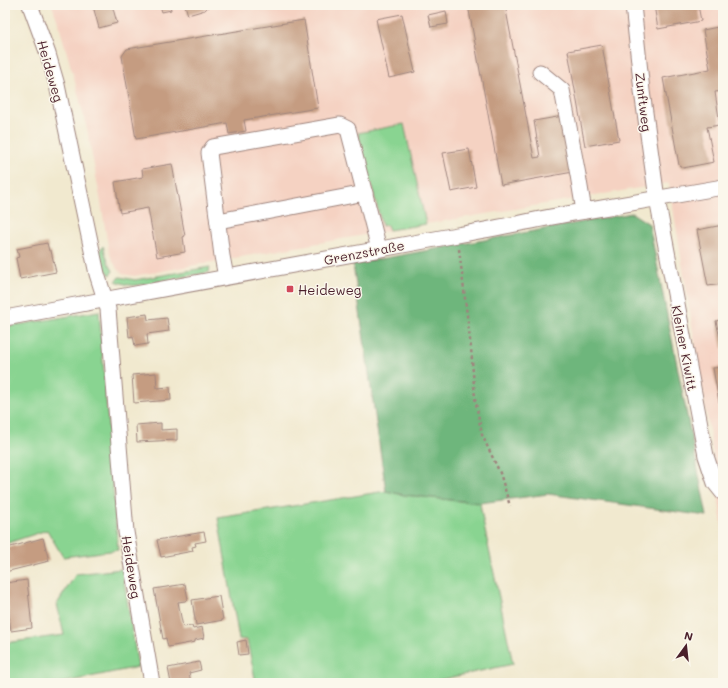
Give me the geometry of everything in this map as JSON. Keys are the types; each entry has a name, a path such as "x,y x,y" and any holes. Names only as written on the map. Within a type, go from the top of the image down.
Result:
{"street":[{"name":"Heideweg","path":"30,5 48,54 57,85 97,274 108,309 126,532 152,683"},
{"name":"Zunftweg","path":"633,5 656,199"},
{"path":"540,72 562,90 584,211"},
{"path":"226,278 209,153 213,147 340,125 348,129 379,249"},
{"name":"Grenzstraße","path":"5,318 584,211 723,187"},
{"path":"218,220 365,193"},
{"name":"Kleiner Kiwitt","path":"656,199 706,456 715,483 723,492"}],"path":[{"path":"457,235 471,348 475,398 482,435 500,472 510,506"}],"shaded area":[{"path":"52,5 723,5 723,533 712,448 669,183 426,224 134,276 123,274 117,268 109,252 87,129 74,78"}],"green space":[{"path":"404,124 426,224 389,230 387,225 382,226 358,133"},
{"path":"632,213 649,224 707,516 548,494 480,503 404,495 386,491 353,264"},
{"path":"103,246 108,262 113,271 110,275 101,261 99,253"},
{"path":"210,267 209,272 138,285 116,281 120,277 135,280"},
{"path":"99,311 118,550 63,557 47,530 5,544 5,327"},
{"path":"386,491 404,495 480,503 513,664 425,683 256,683 247,640 239,639 218,518"},
{"path":"122,569 138,667 61,683 6,683 5,643 64,635 57,604 76,574"}],"building":[{"path":"112,5 117,23 99,28 93,6"},
{"path":"160,5 170,5 171,10 162,12"},
{"path":"185,5 210,5 205,10 188,15"},
{"path":"468,5 505,5 534,158 540,157 534,121 563,116 573,172 501,185"},
{"path":"654,5 698,5 701,21 658,29"},
{"path":"446,11 448,24 431,27 428,15"},
{"path":"402,14 415,72 389,78 376,19"},
{"path":"304,20 318,108 244,120 246,131 229,134 227,123 136,139 122,56 127,49"},
{"path":"723,26 723,91 715,92 720,125 707,127 714,162 683,168 679,165 663,78 710,69 703,30"},
{"path":"602,45 619,140 585,146 568,51"},
{"path":"469,149 476,187 451,192 443,153"},
{"path":"172,164 185,236 183,237 185,252 157,257 148,208 120,213 115,182 143,177 142,169"},
{"path":"723,225 723,284 708,286 697,230"},
{"path":"47,243 49,251 51,251 56,272 20,279 16,258 19,257 17,249"},
{"path":"147,314 148,320 167,318 169,331 147,334 148,344 135,346 133,336 129,337 127,317"},
{"path":"723,319 723,348 722,348 716,321"},
{"path":"723,367 723,401 719,402 713,368"},
{"path":"156,373 157,388 170,387 171,400 134,403 132,375"},
{"path":"161,423 161,430 177,429 177,440 137,442 136,425"},
{"path":"204,532 206,541 195,543 196,546 192,547 193,551 161,557 157,540"},
{"path":"43,538 49,561 5,572 5,555 9,554 7,548"},
{"path":"27,580 32,628 11,631 5,583"},
{"path":"185,584 188,599 178,602 183,627 192,626 193,629 202,627 204,638 195,640 195,642 168,647 166,638 163,639 154,589"},
{"path":"219,596 223,620 196,625 192,600"},
{"path":"246,640 248,654 239,655 237,642"},
{"path":"199,662 201,670 189,673 191,683 171,683 168,668"}],"place":[{"name":"Heideweg","path":"290,289"}]}
